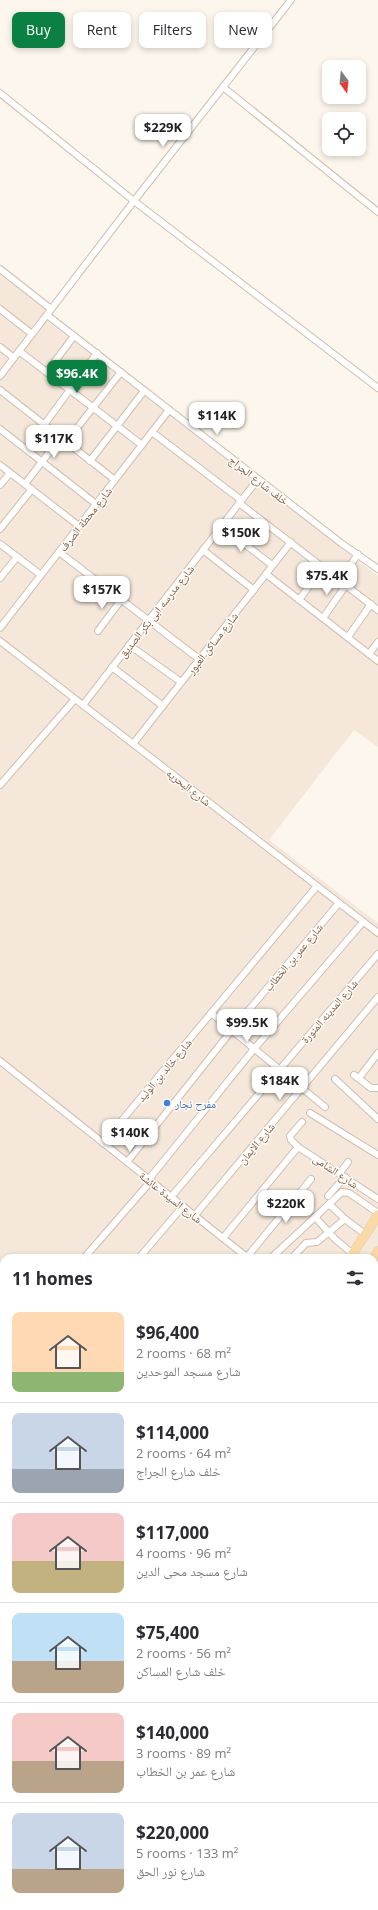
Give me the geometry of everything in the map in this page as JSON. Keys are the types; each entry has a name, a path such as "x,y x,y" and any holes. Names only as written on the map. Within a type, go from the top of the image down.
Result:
{"main road":[{"path":"353,1254 378,1214"}],"street":[{"path":"0,376 51,308 291,0"},
{"path":"223,87 378,212"},
{"path":"0,93 134,201 378,388"},
{"path":"0,269 51,308"},
{"path":"0,309 32,334"},
{"name":"خلف شارع الجراج","path":"47,315 341,543 378,569"},
{"path":"47,372 74,336"},
{"path":"0,347 14,358"},
{"path":"19,351 142,445"},
{"path":"44,425 97,353"},
{"path":"66,442 121,372"},
{"path":"0,390 115,480"},
{"path":"90,461 144,390"},
{"name":"شارع محطة الصرف","path":"0,628 3,619 41,575 169,410"},
{"path":"0,429 96,504"},
{"path":"152,432 378,610"},
{"path":"25,484 60,438"},
{"path":"0,465 79,526"},
{"path":"0,485 10,473"},
{"name":"شارع مدرسه ابى بكر الصديق","path":"83,705 258,479"},
{"path":"0,529 32,489"},
{"path":"221,526 272,565"},
{"name":"شارع مساكن العبور","path":"133,744 291,542"},
{"path":"0,544 41,575"},
{"path":"202,550 254,590"},
{"path":"59,552 199,659"},
{"path":"340,580 358,554"},
{"path":"0,578 17,557"},
{"path":"299,600 323,567"},
{"path":"266,574 378,661"},
{"path":"323,618 346,585"},
{"path":"98,631 121,600"},
{"path":"348,637 371,604"},
{"name":"شارع البحريه","path":"0,641 378,933"},
{"path":"369,654 378,642"},
{"path":"130,645 181,682"},
{"path":"112,668 162,706"},
{"path":"0,785 74,699"},
{"name":"شارع خالد بن الوليد","path":"103,1143 317,886"},
{"name":"شارع عمر بن الخطاب","path":"127,1162 232,1030 339,903"},
{"path":"87,1254 150,1180 254,1049 363,922"},
{"name":"شارع المدينه المنورة","path":"171,1197 378,954"},
{"name":"شارع الايمان","path":"195,1215 378,997"},
{"path":"211,1013 325,1106"},
{"path":"378,1053 357,1077 371,1088 378,1088"},
{"name":"شارع السيدة عائشة","path":"0,1061 243,1254"},
{"path":"335,1079 378,1119"},
{"path":"310,1113 378,1155"},
{"path":"223,1238 296,1148 290,1136 302,1122"},
{"name":"شارع الشامى","path":"296,1148 342,1175 378,1199"},
{"path":"328,1196 342,1175 348,1162"},
{"path":"251,1254 311,1179"},
{"path":"275,1254 340,1193 346,1192 378,1214"},
{"path":"329,1204 345,1219 366,1235"},
{"path":"142,1254 183,1206"},
{"path":"315,1217 350,1254"},
{"path":"296,1254 308,1242 317,1242 345,1219"},
{"path":"292,1238 302,1248"}],"shaded area":[{"path":"0,272 53,313 47,321 378,576 378,747 354,730 269,840 378,923 378,1254 0,1254"}],"place":[{"name":"مفرح نجار","path":"167,1103"}]}
